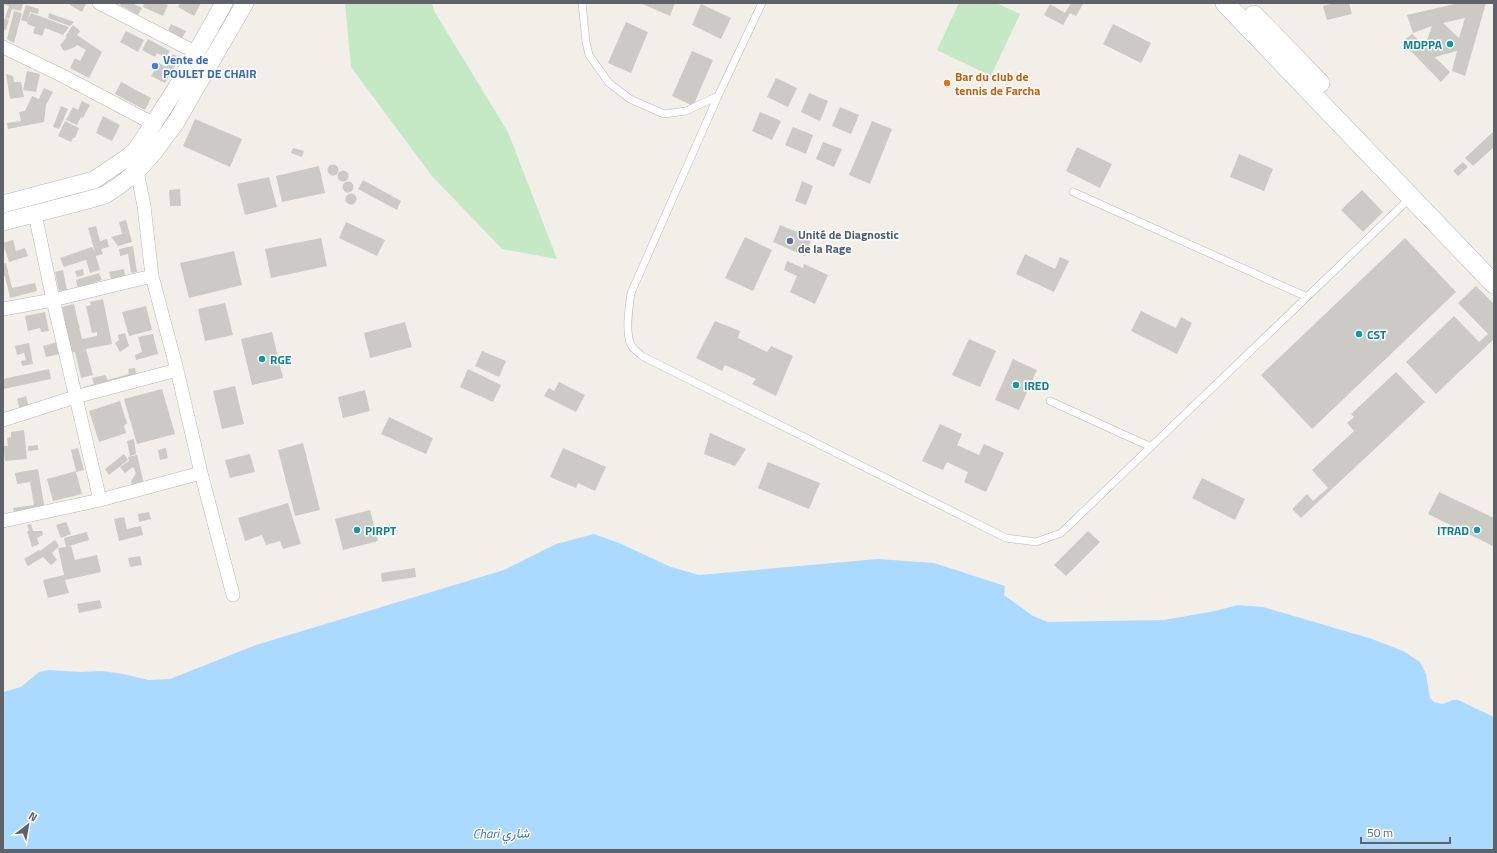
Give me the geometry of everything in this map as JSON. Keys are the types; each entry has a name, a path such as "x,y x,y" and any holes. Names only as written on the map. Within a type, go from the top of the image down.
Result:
{"main road":[{"path":"1225,3 1411,197 1443,221"},
{"path":"1243,3 1443,221 1487,264 1494,284"}],"street":[{"path":"100,3 197,54"},
{"path":"3,222 84,202 105,195 120,185 132,164 135,151 154,124 197,54 224,3"},
{"path":"3,204 94,180 132,164 154,152 176,122 245,3"},
{"path":"3,46 154,124"},
{"path":"132,164 144,206 152,276 233,595"},
{"path":"35,214 53,300 100,500"},
{"path":"3,309 53,300 152,276"},
{"path":"3,420 76,397 177,370"},
{"path":"3,522 100,500 201,473"}],"lane":[{"path":"582,3 586,42 589,55 610,83 630,99 664,114 686,111 718,96"},
{"path":"762,3 718,96 631,293 628,308 628,329 631,344 642,356 1006,538 1036,542 1061,534 1411,197"},
{"path":"1073,192 1307,297"},
{"path":"1050,400 1150,447"}],"green space":[{"path":"345,3 432,3 434,11 508,132 557,259 502,249 432,176 351,67"},
{"path":"959,3 996,3 1020,14 991,76 937,50"}],"water":[{"name":"Chari شاري","path":"594,534 619,543 671,567 699,575 878,559 934,563 1005,586 1004,595 1033,616 1048,622 1164,620 1215,611 1238,605 1263,607 1372,639 1403,651 1420,662 1426,674 1430,698 1434,702 1443,704 1453,700 1458,700 1494,717 1494,850 3,850 3,692 21,687 39,672 48,670 80,672 102,671 149,680 170,679 256,645 504,570 556,544"}],"building":[{"path":"3,3 23,4 21,11 12,9 9,19 5,18 9,6"},
{"path":"70,3 86,4 82,12 70,5"},
{"path":"121,3 132,3 142,8 138,15 120,5"},
{"path":"144,3 162,3 168,5 163,16 143,7"},
{"path":"180,3 201,3 194,16 178,7"},
{"path":"640,3 675,3 670,16"},
{"path":"1071,3 1083,4 1076,16 1070,13 1063,25 1044,15 1050,4 1065,13"},
{"path":"1334,3 1349,3 1352,14 1327,20 1323,6"},
{"name":"MDPPA","path":"1459,3 1486,3 1465,76 1452,71 1457,51 1435,57 1450,72 1441,82 1402,42 1412,34 1425,46 1432,26 1413,33 1407,15","holes":["1465,18 1459,38 1443,23"]},
{"path":"701,4 731,18 721,39 692,25"},
{"path":"26,5 39,9 38,14 30,12 28,20 31,13 69,27 63,35 45,28 42,36 33,33 35,27 27,24 28,22 21,20"},
{"path":"14,11 22,13 14,43 7,39"},
{"path":"49,13 74,22 70,26 48,18"},
{"path":"3,18 9,20 6,30 3,29"},
{"path":"626,22 648,32 631,73 608,63"},
{"path":"171,24 186,31 182,38 168,30"},
{"path":"1113,24 1151,43 1141,63 1103,44"},
{"path":"73,25 80,31 77,35 102,52 89,78 70,68 75,58 80,61 86,50 77,45 64,51 60,45 67,37 65,37"},
{"path":"126,31 144,40 138,52 120,42"},
{"path":"148,39 170,51 166,58 157,53 155,57 142,50"},
{"path":"692,51 713,60 693,106 672,96"},
{"path":"173,54 180,58 165,83 151,76 159,63 166,67"},
{"path":"27,71 40,74 36,92 23,90"},
{"path":"6,74 13,76 14,82 21,82 24,97 10,99"},
{"path":"776,78 797,88 788,107 767,97"},
{"path":"121,82 151,98 145,110 115,94"},
{"path":"44,88 53,92 46,105 44,122 8,129 7,123 21,121 19,112 25,111 32,96 39,99"},
{"path":"809,93 828,101 820,121 801,112"},
{"path":"82,101 90,105 83,118 81,117 77,125 66,120 73,107 78,110"},
{"path":"61,106 68,109 59,129 53,127"},
{"path":"840,107 859,115 851,134 832,126"},
{"path":"760,112 781,121 772,140 752,131"},
{"path":"103,116 120,125 112,141 96,133"},
{"path":"195,119 242,139 230,167 183,146"},
{"path":"65,121 79,128 75,138 73,138 71,142 58,136"},
{"path":"872,121 892,129 870,184 849,175"},
{"path":"793,127 813,135 806,154 785,145"},
{"path":"1494,131 1494,147 1473,166 1465,158"},
{"path":"823,142 842,149 834,167 816,159"},
{"path":"1077,147 1112,164 1100,188 1066,171"},
{"path":"293,148 304,151 302,157 291,153"},
{"path":"1239,154 1273,169 1264,191 1230,177"},
{"path":"1463,162 1468,167 1458,176 1453,171"},
{"path":"331,165 335,165 337,166 337,174 331,175 328,172 328,168"},
{"path":"319,166 325,193 282,202 276,176"},
{"path":"341,171 345,171 347,172 347,180 341,181 338,178 338,174"},
{"path":"269,177 277,207 245,215 237,184"},
{"path":"363,180 401,201 397,210 358,189"},
{"path":"802,181 813,186 806,205 795,201"},
{"path":"346,182 350,182 352,183 352,191 346,192 343,189 343,185"},
{"path":"180,189 181,206 170,206 169,190"},
{"path":"1362,190 1383,212 1363,232 1341,210"},
{"path":"349,194 353,194 355,195 355,203 349,204 346,201 346,197"},
{"path":"126,220 132,242 118,246 111,237 122,234 119,222"},
{"path":"346,222 385,240 377,256 339,238"},
{"path":"780,225 812,238 805,256 773,242"},
{"path":"96,226 100,241 107,239 109,247 101,249 103,254 96,256 100,270 90,273 86,260 64,267 60,258 92,247 95,252 88,228"},
{"path":"745,237 772,250 753,291 725,278"},
{"path":"321,238 327,266 271,278 265,249"},
{"name":"CST","path":"1405,238 1456,292 1312,429 1261,375"},
{"path":"13,240 16,251 25,248 28,256 9,262 3,243"},
{"path":"133,246 137,272 131,273 128,254 120,256 119,249"},
{"path":"234,251 242,285 189,298 180,263"},
{"path":"1025,254 1055,269 1060,257 1069,261 1054,292 1016,274"},
{"path":"787,261 803,268 804,264 828,275 815,304 790,292 797,276 784,270"},
{"path":"6,263 12,288 35,283 37,291 10,298 5,276 3,276 3,264"},
{"path":"83,269 84,275 77,277 75,271"},
{"path":"124,269 125,276 111,279 109,272"},
{"path":"63,270 67,290 59,291 55,272"},
{"path":"99,273 102,280 78,288 76,280"},
{"name":"CST","path":"1476,286 1494,304 1494,339 1436,394 1406,362 1454,316 1479,342 1488,334 1458,303"},
{"path":"103,299 112,344 86,349 93,375 81,378 75,352 71,352 62,307 74,304 82,339 97,336 97,332 92,333 86,306 91,305 90,302"},
{"path":"225,303 233,335 205,341 198,309"},
{"path":"146,306 152,330 129,336 122,312"},
{"path":"1141,311 1176,328 1181,317 1192,323 1177,354 1131,331"},
{"path":"45,312 49,331 41,332 40,328 28,331 25,316"},
{"path":"715,321 740,331 738,338 767,352 771,346 793,356 776,396 752,384 756,379 725,365 722,371 696,358"},
{"path":"405,322 412,347 370,358 364,333"},
{"name":"RGE","path":"272,332 283,378 252,385 241,339"},
{"path":"125,333 129,346 120,352 115,343 119,340 118,335"},
{"path":"153,334 158,354 136,360 135,355 142,352 138,337"},
{"path":"969,339 996,351 980,387 952,375"},
{"path":"57,342 60,354 46,357 43,346"},
{"path":"29,343 33,364 22,366 21,361 26,360 24,353 17,355 15,346"},
{"path":"482,351 506,361 499,377 475,366"},
{"name":"IRED","path":"1013,359 1037,370 1019,410 995,400"},
{"path":"135,368 137,378 86,392 84,387 94,384 92,378 105,375 108,380 129,374 128,369"},
{"path":"49,369 51,379 3,389 3,379"},
{"path":"468,369 501,385 493,402 460,387"},
{"name":"CST","path":"1396,372 1425,402 1301,518 1292,509 1307,494 1313,501 1328,488 1312,470 1354,431 1347,423 1354,417 1351,414"},
{"path":"559,382 585,395 576,412 544,396 549,388 554,391"},
{"path":"235,386 244,424 222,429 213,391"},
{"path":"162,389 175,434 137,444 124,399"},
{"path":"365,390 370,411 343,418 338,397"},
{"path":"26,396 29,407 20,410 17,399"},
{"path":"120,401 127,423 124,426 126,433 99,442 89,411"},
{"path":"389,417 433,438 426,454 381,434"},
{"path":"940,424 962,434 957,445 979,455 984,444 1004,453 986,492 964,482 968,472 947,462 943,470 922,461"},
{"path":"24,430 27,459 5,461 3,446 8,446 7,438 11,437 11,432"},
{"path":"710,433 746,449 735,466 704,454"},
{"path":"134,439 136,454 130,456 127,441"},
{"path":"303,443 320,510 295,516 278,450"},
{"path":"38,445 38,450 28,451 28,446"},
{"path":"78,448 84,470 76,472 82,494 53,501 47,479 76,471 71,450"},
{"path":"166,448 168,458 160,460 158,450"},
{"path":"563,448 606,467 595,491 578,483 576,488 550,477"},
{"path":"124,454 128,460 109,475 105,469"},
{"path":"250,454 255,472 230,478 225,460"},
{"path":"137,455 144,484 133,487 131,481 136,473 133,467 125,473 120,467 129,461 128,457"},
{"path":"768,462 820,483 809,509 758,488"},
{"path":"38,469 45,511 15,516 13,508 34,505 30,482 17,484 15,473"},
{"path":"1202,478 1245,499 1235,520 1192,498"},
{"name":"ITRAD","path":"1439,492 1494,518 1493,546 1428,514"},
{"path":"288,503 301,544 283,549 280,541 266,545 262,535 245,541 238,518"},
{"name":"PIRPT","path":"370,510 378,541 343,550 335,519"},
{"path":"149,512 151,519 139,522 138,514"},
{"path":"124,517 127,529 141,526 143,535 119,541 114,519"},
{"path":"66,522 71,534 61,538 56,525"},
{"path":"31,524 33,531 42,531 43,535 37,538 39,544 32,547 27,531 29,531 27,525"},
{"path":"1088,531 1100,542 1066,576 1054,565"},
{"path":"87,532 89,540 66,547 64,538"},
{"path":"55,540 59,546 52,553 57,560 51,565 43,557 28,566 24,559 39,550 40,551"},
{"path":"71,546 75,560 97,555 101,572 65,580 69,593 48,598 43,580 64,575 58,548"},
{"path":"140,556 142,565 130,567 128,558"},
{"path":"415,568 416,577 382,582 381,573"},
{"path":"100,600 102,608 79,613 77,604"}],"place":[{"name":"MDPPA","path":"1450,44"},
{"name":"Vente de POULET DE CHAIR","path":"155,66"},
{"name":"Bar du club de tennis de Farcha","path":"947,83"},
{"name":"Unité de Diagnostic de la Rage","path":"790,241"},
{"name":"CST","path":"1359,334"},
{"name":"RGE","path":"262,359"},
{"name":"IRED","path":"1016,385"},
{"name":"PIRPT","path":"357,530"},
{"name":"ITRAD","path":"1477,530"}]}
